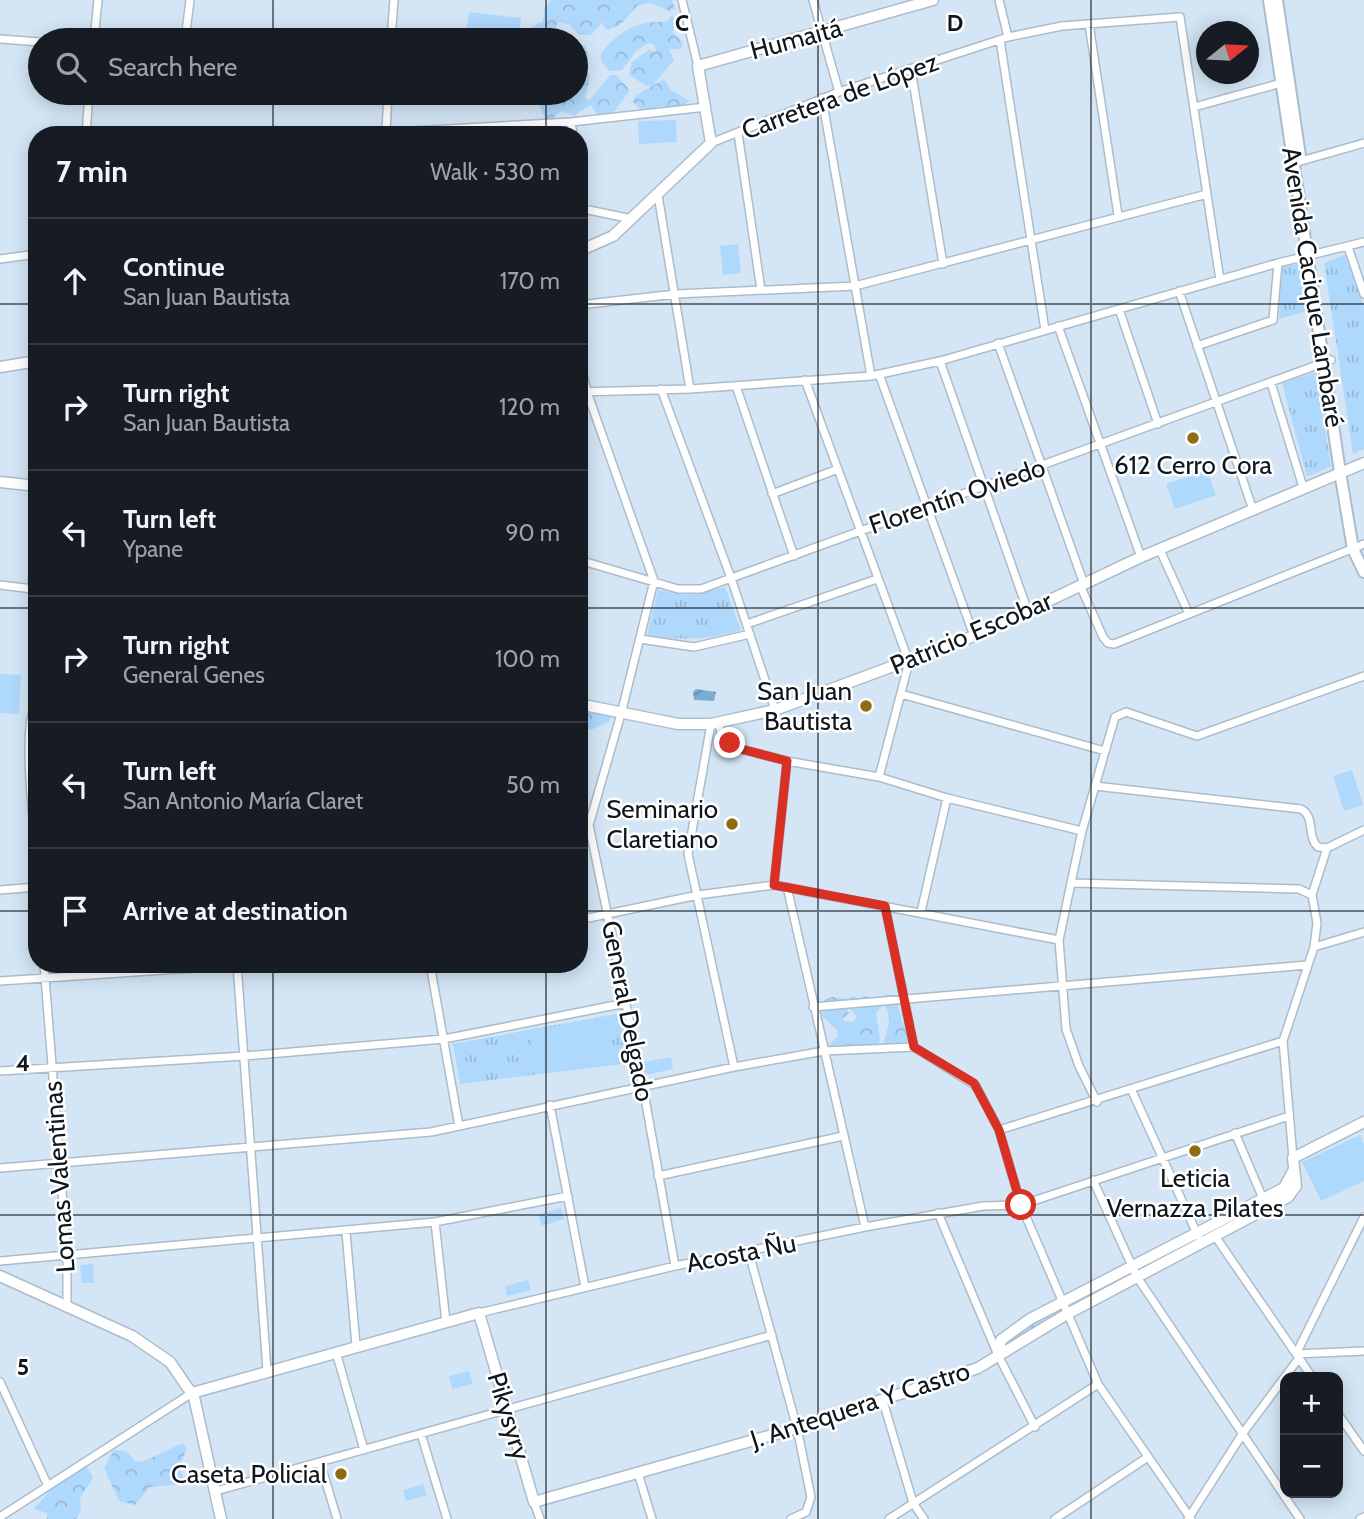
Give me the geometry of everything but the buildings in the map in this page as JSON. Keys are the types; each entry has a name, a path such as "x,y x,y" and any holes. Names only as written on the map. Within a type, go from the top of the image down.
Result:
{"main road":[{"name":"Avenida Cacique Lambaré","path":"1269,0 1298,162 1344,471 1364,572"},
{"name":"Avenida Cacique Lambaré","path":"1277,0 1285,82"}],"street":[{"path":"95,28 98,0"},
{"path":"186,28 190,0"},
{"path":"392,28 394,0"},
{"path":"682,0 698,66 711,143"},
{"path":"813,0 839,92"},
{"name":"Humaitá","path":"698,66 933,0"},
{"path":"999,0 1029,239 1045,330"},
{"name":"Carretera de López","path":"588,247 613,236 633,220 711,143 822,98 1004,38 1062,26 1181,17 1195,107"},
{"path":"1089,24 1118,215"},
{"path":"0,38 28,42"},
{"path":"911,69 943,264"},
{"path":"1220,280 1195,107 1285,82"},
{"path":"822,98 855,286 875,375 974,636"},
{"path":"87,126 88,105"},
{"path":"386,126 387,105"},
{"path":"497,126 571,122 706,107"},
{"path":"571,122 572,126"},
{"path":"738,133 761,290"},
{"path":"1298,162 1364,143"},
{"path":"588,304 676,294 855,286 1118,215 1208,194"},
{"path":"658,195 690,389"},
{"path":"588,209 633,220"},
{"path":"588,392 690,389 875,375 940,361 1278,263 1364,242"},
{"path":"1348,247 1364,294"},
{"path":"0,259 28,255"},
{"path":"1197,346 1272,320 1278,263"},
{"path":"1180,291 1253,510"},
{"path":"1119,309 1158,424"},
{"path":"1058,326 1141,558"},
{"path":"998,343 1044,465 1082,584 1106,642 1114,644 1360,549"},
{"path":"940,361 1028,612"},
{"name":"Florentín Oviedo","path":"588,563 678,589 691,589 794,556 925,505 1044,465 1327,361"},
{"path":"0,367 28,363"},
{"path":"805,380 909,662 879,777"},
{"path":"1271,383 1303,487"},
{"path":"736,386 794,556"},
{"path":"661,389 731,578 775,710"},
{"path":"588,405 654,581"},
{"name":"Patricio Escobar","path":"588,706 678,724 715,723 775,710 974,636 1082,584 1364,463"},
{"path":"772,494 838,469"},
{"path":"0,482 28,485"},
{"path":"1160,550 1189,614"},
{"path":"747,624 877,579"},
{"name":"General Delgado","path":"654,581 621,714 589,825 643,1087 675,1266"},
{"path":"0,585 28,588"},
{"path":"640,639 694,647 750,634"},
{"path":"1097,1102 1069,1040 1061,984 1059,940 1082,831 1115,717 1120,712 1126,712 1197,736 1364,676"},
{"path":"901,694 1105,751"},
{"path":"715,723 721,735 737,748 787,761 879,777 947,798 1082,831"},
{"path":"715,723 688,852 734,1067"},
{"path":"774,885 787,761"},
{"path":"1095,786 1301,808 1308,814 1313,843 1318,847 1327,848 1364,830"},
{"path":"920,912 947,798"},
{"path":"1327,848 1312,895 1317,923 1314,947 1283,1041 1293,1163 1364,1122"},
{"path":"1072,883 1299,889 1312,895"},
{"path":"588,918 698,895 774,885 1059,940"},
{"path":"788,887 813,1007 865,1227"},
{"path":"0,890 28,888"},
{"path":"885,906 914,1047"},
{"path":"1314,947 1364,932"},
{"path":"813,1007 1307,965"},
{"name":"Lomas Valentinas","path":"45,973 66,1255 67,1307"},
{"path":"0,981 119,973"},
{"path":"238,973 267,1370"},
{"path":"432,973 459,1126"},
{"path":"0,1071 244,1056 444,1039 626,1003"},
{"path":"999,1130 1097,1102 1283,1041"},
{"path":"0,1168 431,1132 734,1067 824,1051 914,1047 974,1083 999,1130 1021,1205 1098,1384 1190,1518 1243,1433 1297,1356 1364,1217"},
{"path":"1132,1091 1199,1238"},
{"path":"550,1105 585,1287"},
{"name":"Acosta Ñu","path":"192,1393 356,1345 675,1266 938,1213 983,1206 1021,1205 1161,1156 1289,1116"},
{"path":"1235,1133 1265,1203"},
{"path":"658,1176 844,1136"},
{"name":"J. Antequera Y Castro","path":"998,1355 1001,1340 1030,1319 1134,1272 1265,1203 1293,1192 1296,1178 1293,1163"},
{"path":"1093,1180 1134,1272 1300,1519"},
{"path":"0,1261 435,1222 568,1196"},
{"name":"J. Antequera Y Castro","path":"1199,1238 1215,1236 1265,1203"},
{"path":"938,1213 998,1355 1035,1427"},
{"path":"435,1222 446,1322"},
{"path":"346,1231 356,1345"},
{"path":"1215,1236 1308,1372"},
{"path":"749,1253 797,1427 811,1504 806,1512 791,1519"},
{"name":"J. Antequera Y Castro","path":"534,1502 797,1427 978,1368 1134,1272"},
{"path":"0,1276 132,1336 170,1362 192,1393 221,1519"},
{"name":"Pikysyry","path":"479,1314 540,1519"},
{"path":"216,1491 772,1335"},
{"path":"1297,1356 1364,1351"},
{"path":"336,1352 364,1450"},
{"path":"0,1382 48,1486"},
{"path":"889,1519 1098,1384"},
{"path":"0,1517 192,1393"},
{"path":"883,1401 913,1503 924,1519"},
{"path":"1343,1421 1364,1451"},
{"path":"421,1434 447,1519"},
{"path":"1055,1519 1148,1457"},
{"path":"320,1462 337,1519"},
{"path":"638,1473 652,1519"}],"green space":[{"path":"551,0 672,0 675,9 669,11 651,3 638,5 620,25 608,30 603,26 604,21 588,35 588,28 573,28 558,22 555,28 532,28 543,21 544,9"},
{"path":"469,12 521,18 520,28 467,28"},
{"path":"670,16 676,18 673,32 683,43 681,49 669,49 674,60 653,85 647,86 629,75 632,62 649,50 656,52 655,45 649,43 637,50 622,70 609,71 601,60 601,53 615,39 638,25 667,22"},
{"path":"610,75 616,75 630,90 611,116 598,116 591,105 574,116 562,111 547,123 539,105 588,105 588,100"},
{"path":"664,79 671,90 690,101 674,110 661,106 643,112 633,102 635,96"},
{"path":"676,120 677,142 639,144 638,121"},
{"path":"738,244 741,273 723,275 720,246"},
{"path":"1346,254 1364,306 1364,449 1353,454 1324,263"},
{"path":"1301,263 1307,311 1279,319 1282,267"},
{"path":"1316,372 1331,466 1307,477 1282,383"},
{"path":"1207,470 1216,495 1175,509 1166,484"},
{"path":"725,587 741,630 694,638 647,635 658,590 688,595"},
{"path":"0,674 21,675 19,714 0,713"},
{"path":"588,702 612,716 609,722 588,730"},
{"path":"1352,770 1363,805 1344,811 1333,776"},
{"path":"888,994 894,995 910,1045 891,1052 883,1045 889,1019 883,1005 876,1013 880,1040 875,1052 854,1055 833,1053 829,1045 838,1036 837,1030 822,1016 820,1002 832,997 843,998 849,1013 843,1018 844,1021 853,1022 857,1017 848,1006 849,998 854,996 858,999 865,996 875,999"},
{"path":"621,1013 631,1063 460,1084 453,1044"},
{"path":"607,1020 612,1061 536,1071 531,1029"},
{"path":"671,1057 673,1069 646,1075 644,1062"},
{"path":"1360,1135 1364,1144 1364,1181 1321,1201 1302,1162"},
{"path":"561,1208 564,1219 542,1226 538,1215"},
{"path":"93,1264 94,1283 82,1283 80,1265"},
{"path":"528,1280 531,1290 507,1296 505,1286"},
{"path":"1063,1309 1009,1349 1003,1346 1038,1318"},
{"path":"469,1371 473,1384 452,1389 449,1376"},
{"path":"183,1443 187,1449 179,1468 185,1481 182,1484 150,1487 135,1505 119,1501 104,1468 114,1450 126,1451 135,1461 142,1462"},
{"path":"86,1466 93,1478 80,1498 81,1511 76,1519 47,1519 47,1513 34,1509 63,1475"},
{"path":"423,1484 427,1495 406,1501 403,1490"}],"water":[{"path":"696,689 716,692 714,701 694,700 693,692"}],"place":[{"name":"612 Cerro Cora","path":"1193,438"},
{"name":"San Juan Bautista","path":"866,706"},
{"name":"Seminario Claretiano","path":"732,824"},
{"name":"Leticia Vernazza Pilates","path":"1195,1151"},
{"name":"Caseta Policial","path":"341,1474"}],"route":[{"path":"730,743 737,748 787,761 774,885 885,906 914,1047 974,1083 999,1130 1021,1205"}]}
